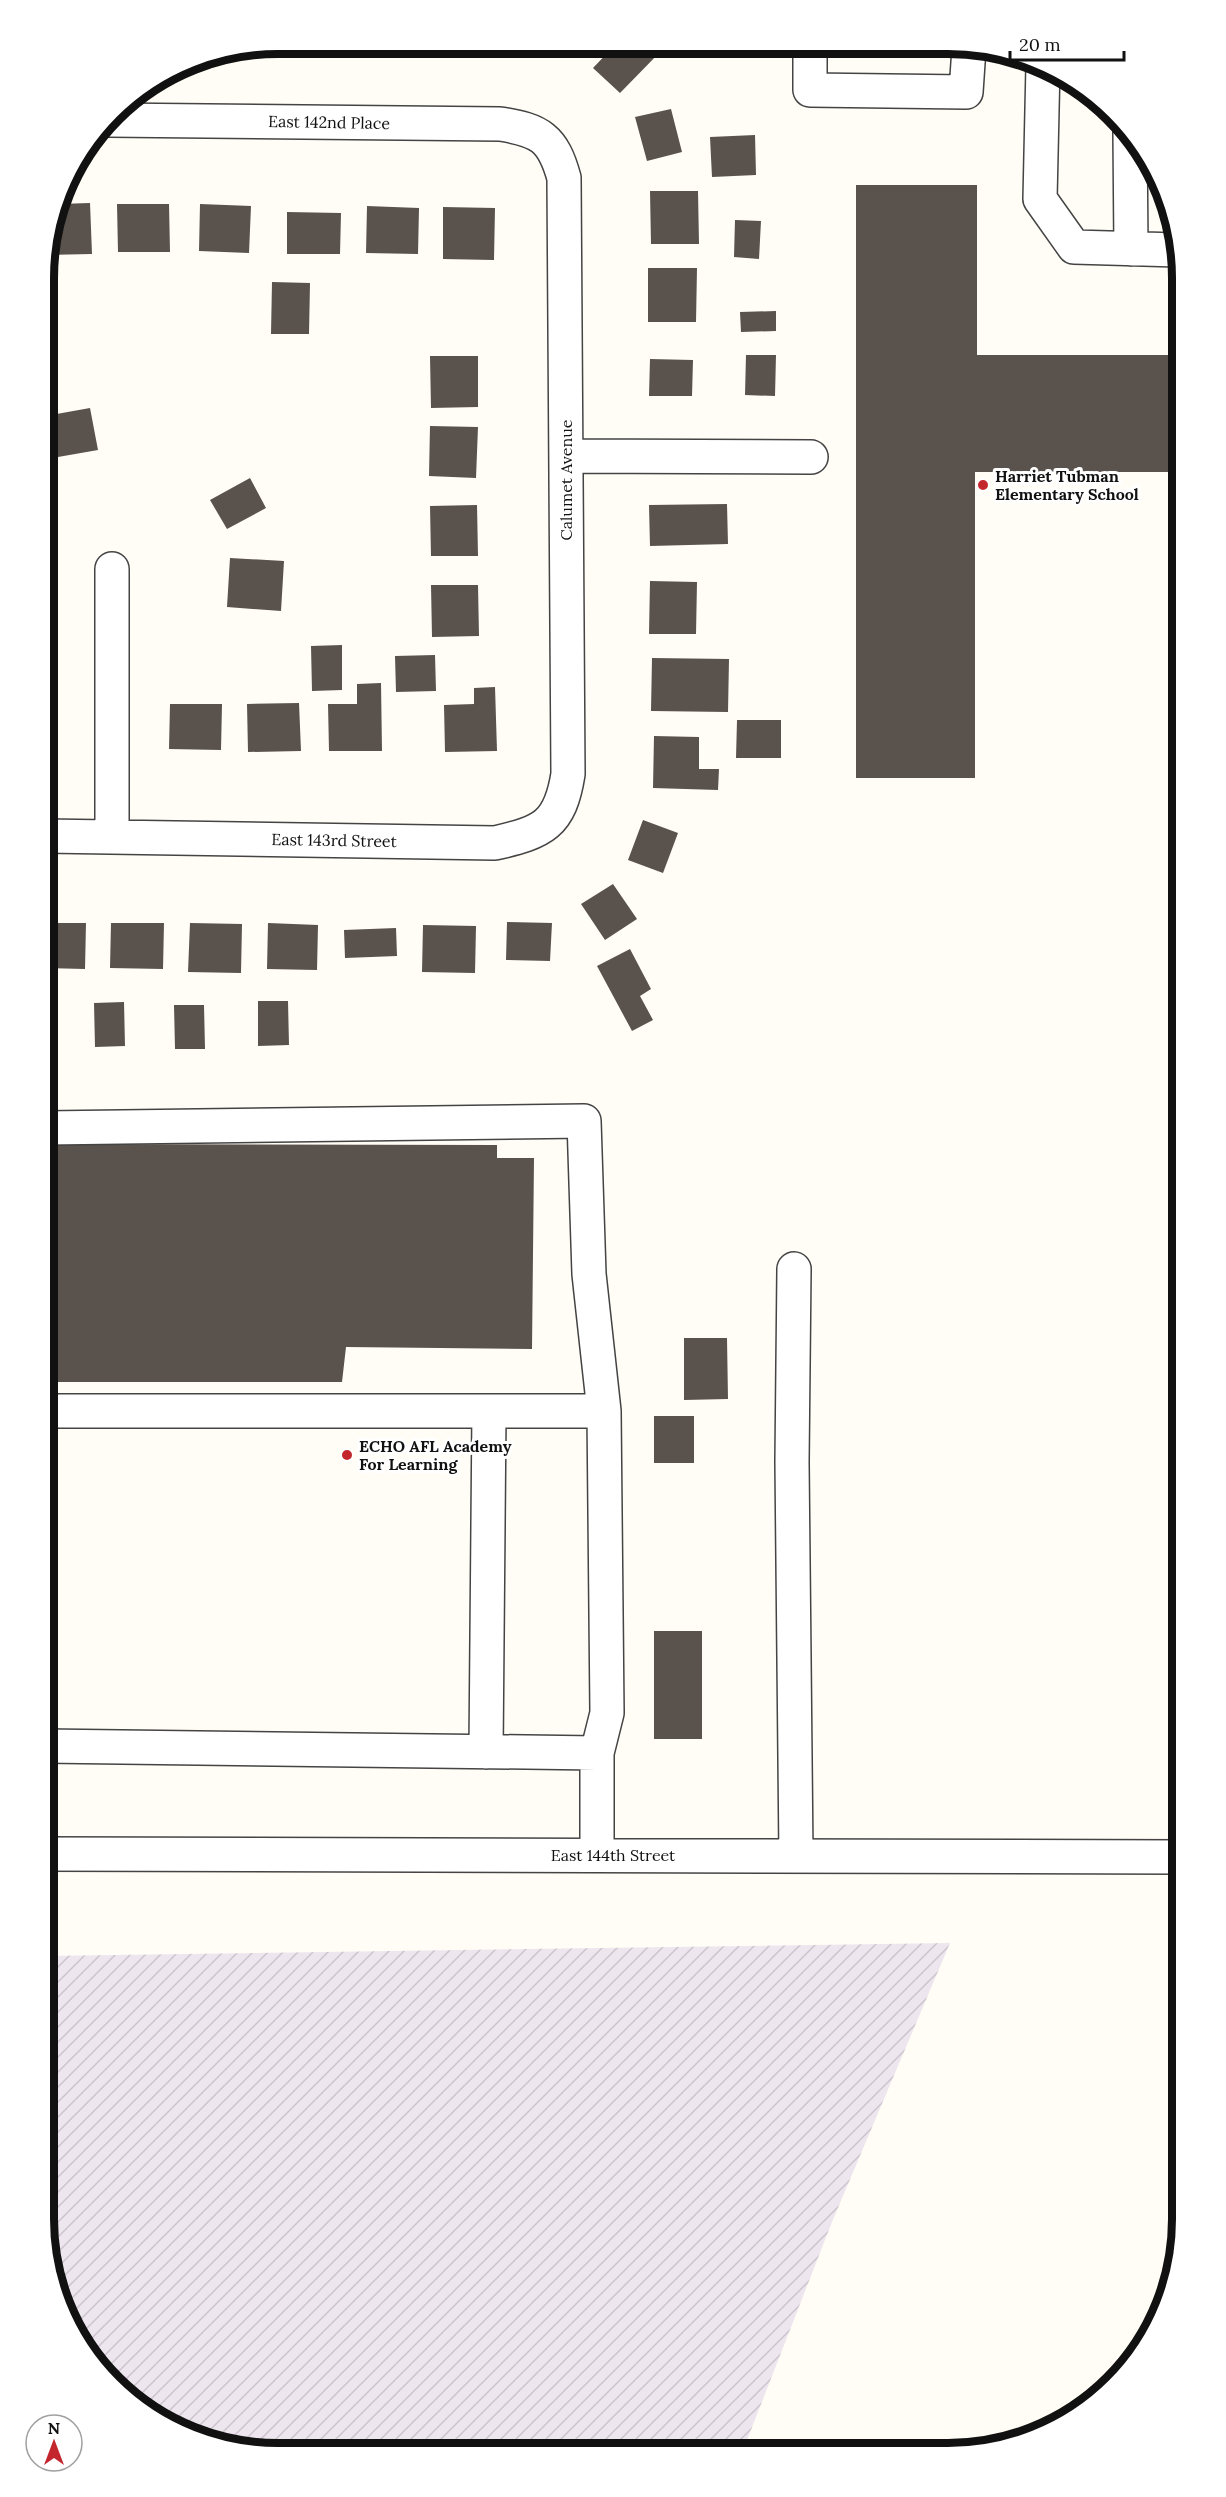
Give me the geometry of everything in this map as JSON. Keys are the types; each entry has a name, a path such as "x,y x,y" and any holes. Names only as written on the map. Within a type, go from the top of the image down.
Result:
{"street":[{"path":"810,54 810,90 966,92 969,55"},
{"path":"1043,75 1040,199 1074,247 1170,250"},
{"name":"East 142nd Place","path":"118,120 500,124 528,128 544,140"},
{"name":"Calumet Avenue","path":"544,140 558,157 564,178 568,774 564,800 550,821"},
{"path":"1130,147 1131,249"},
{"path":"566,456 811,457"},
{"path":"112,569 112,836"},
{"name":"East 143rd Street","path":"54,836 495,843 524,836 550,821"},
{"path":"54,1128 584,1121 589,1274 604,1411 607,1713 597,1753 597,1855"},
{"path":"794,1269 792,1462 796,1856"},
{"path":"54,1411 604,1411"},
{"path":"486,1752 489,1411"},
{"path":"54,1746 597,1753"},
{"name":"East 144th Street","path":"54,1854 1172,1857"}],"shaded area":[{"path":"950,1943 832,2222 746,2443 263,2443 234,2439 192,2426 141,2397 119,2378 92,2344 71,2305 58,2263 54,2234 54,1956"}],"building":[{"path":"606,54 658,54 620,93 593,68"},
{"path":"671,109 682,152 647,161 635,117"},
{"path":"755,135 756,175 712,177 710,137"},
{"path":"856,185 977,185 977,355 1172,355 1172,472 975,472 975,778 856,778"},
{"path":"650,191 698,191 699,244 651,244"},
{"path":"90,203 92,254 55,255 58,234 67,204"},
{"path":"117,204 169,204 170,252 118,252"},
{"path":"200,204 251,206 249,253 199,251"},
{"path":"367,206 419,208 418,254 366,253"},
{"path":"443,207 495,208 494,260 443,259"},
{"path":"287,212 341,213 340,254 287,254"},
{"path":"735,220 761,221 759,259 734,257"},
{"path":"648,268 697,268 696,322 648,322"},
{"path":"272,282 310,283 309,334 271,334"},
{"path":"776,311 776,331 741,332 740,312"},
{"path":"746,355 776,355 775,396 745,395"},
{"path":"430,356 478,356 478,407 431,408"},
{"path":"650,359 693,360 692,396 649,396"},
{"path":"90,408 98,450 58,457 54,414"},
{"path":"430,426 478,427 476,478 429,476"},
{"path":"250,478 266,508 227,529 210,500"},
{"path":"727,504 728,544 650,546 649,505"},
{"path":"477,505 478,556 431,556 430,506"},
{"path":"230,558 284,561 281,611 227,607"},
{"path":"650,581 697,582 696,634 649,634"},
{"path":"431,585 478,585 479,636 432,637"},
{"path":"342,645 342,690 312,691 311,646"},
{"path":"435,655 436,691 396,692 395,656"},
{"path":"652,658 729,659 728,712 651,711"},
{"path":"381,683 382,751 329,751 328,704 357,704 357,684"},
{"path":"495,687 497,751 445,752 444,705 474,704 474,688"},
{"path":"299,703 301,751 248,752 247,704"},
{"path":"170,704 222,704 221,750 169,749"},
{"path":"737,720 781,720 781,758 736,758"},
{"path":"654,736 699,737 699,769 719,769 718,790 653,788"},
{"path":"643,820 678,833 663,873 628,860"},
{"path":"613,884 637,919 605,940 581,904"},
{"path":"507,922 552,923 550,961 506,960"},
{"path":"54,923 86,923 85,969 54,968"},
{"path":"111,923 164,923 163,969 110,968"},
{"path":"190,923 242,924 241,973 188,972"},
{"path":"268,923 318,925 317,970 267,969"},
{"path":"423,925 476,926 475,973 422,972"},
{"path":"396,928 397,956 345,958 344,930"},
{"path":"630,949 651,989 640,996 653,1020 632,1031 597,966"},
{"path":"258,1001 288,1001 289,1045 258,1046"},
{"path":"124,1002 125,1046 95,1047 94,1003"},
{"path":"174,1005 204,1005 205,1049 175,1049"},
{"path":"54,1144 497,1145 497,1158 534,1158 532,1349 346,1347 342,1382 54,1382"},
{"path":"684,1338 727,1338 728,1399 684,1400"},
{"path":"654,1416 694,1416 694,1463 654,1463"},
{"path":"654,1631 702,1631 702,1739 654,1739"}],"place":[{"name":"Harriet Tubman Elementary School","path":"983,485"},
{"name":"ECHO AFL Academy For Learning","path":"347,1455"}]}
